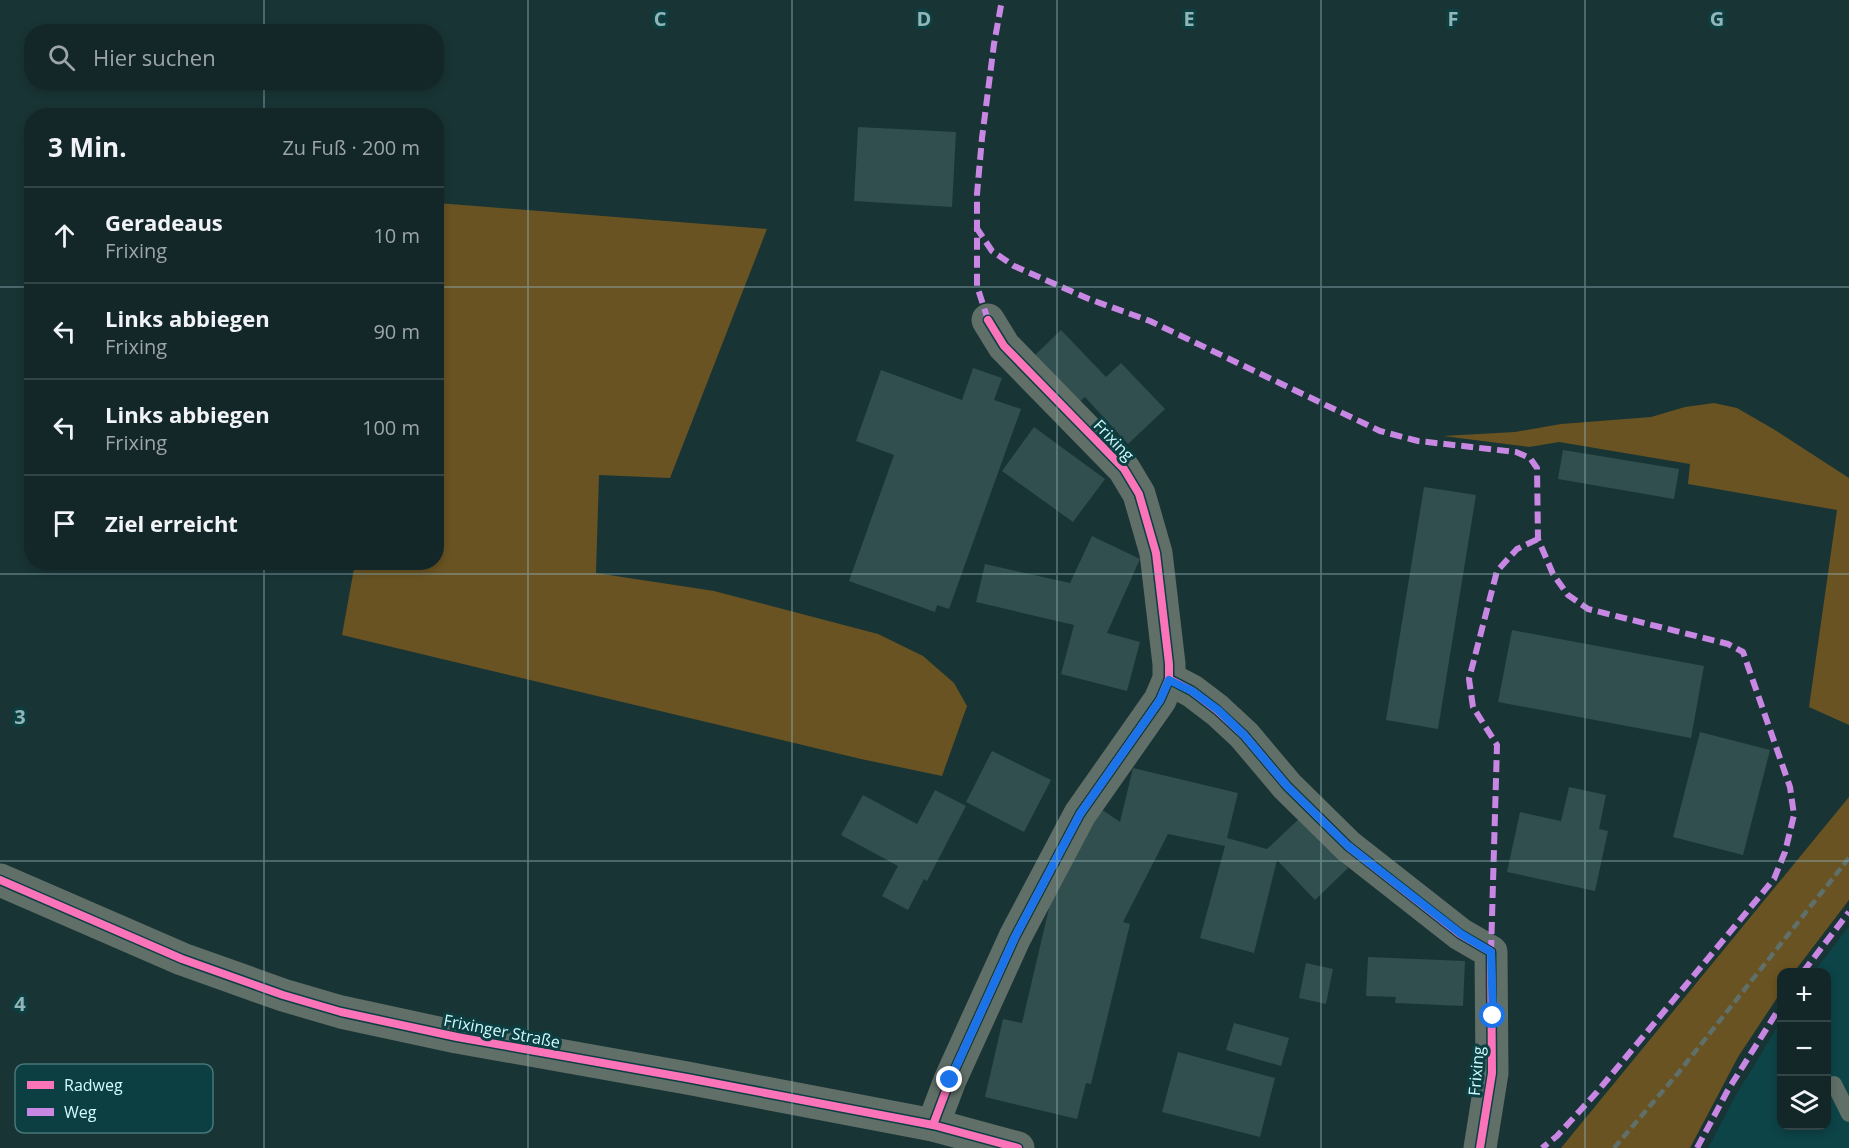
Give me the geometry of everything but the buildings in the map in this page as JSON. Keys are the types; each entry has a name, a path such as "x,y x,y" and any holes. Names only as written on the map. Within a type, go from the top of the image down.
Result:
{"street":[{"name":"Frixing","path":"988,320 1004,346 1124,469 1139,494 1156,553 1169,680 1192,691 1218,710 1244,735 1287,786 1348,846 1461,934 1491,952 1492,1073 1480,1148"},
{"path":"933,1125 959,1059 1015,937 1080,814 1160,700 1169,680"},
{"name":"Frixinger Straße","path":"0,880 182,958 283,995 341,1012 457,1037 933,1125 1018,1148"}],"lane":[{"path":"1834,1084 1849,1114"}],"shaded area":[{"path":"444,204 767,229 670,478 599,475 596,573 714,591 878,634 923,656 954,683 967,706 942,776 861,759 342,635 354,570 444,570"},
{"path":"1714,403 1737,408 1849,478 1849,725 1809,707 1837,510 1688,484 1690,464 1559,442 1529,447 1443,436 1515,432 1561,424 1651,417 1685,407"},
{"path":"1849,797 1849,900 1797,968 1777,968 1777,998 1738,1057 1690,1148 1561,1148"},
{"path":"1849,926 1849,1148 1708,1148 1736,1095 1777,1028 1777,1130 1831,1130 1831,968 1817,968"}],"railway":[{"path":"1614,1148 1679,1072 1849,858"}],"marked path":[{"path":"988,320 977,286 977,194 994,44 1002,0"},
{"path":"976,227 992,251 1014,266 1089,299 1150,321 1380,431 1418,441 1516,452 1530,458 1537,468 1538,539 1553,574 1568,595 1588,609 1728,644 1743,652 1790,787 1794,815 1785,852 1774,879 1597,1092 1557,1136 1542,1148"},
{"path":"1491,952 1497,745 1473,707 1469,679 1497,571 1517,549 1538,539"},
{"path":"1806,968 1849,912"},
{"path":"1697,1148 1728,1090 1777,1012"}],"cycle path":[{"path":"933,1125 950,1080 1015,937 1080,814 1160,700 1169,679 1156,553 1139,494 1124,469 1004,346 988,320"},
{"path":"1169,679 1192,691 1244,735 1287,786 1348,846 1460,934 1491,952 1492,1073 1480,1148"},
{"path":"0,880 182,959 283,995 341,1012 457,1037 933,1125 1018,1148"}],"route":[{"path":"950,1080 1015,937 1080,814 1160,700 1169,680 1192,691 1218,710 1244,735 1287,786 1348,846 1461,934 1491,952 1493,1016"}]}
